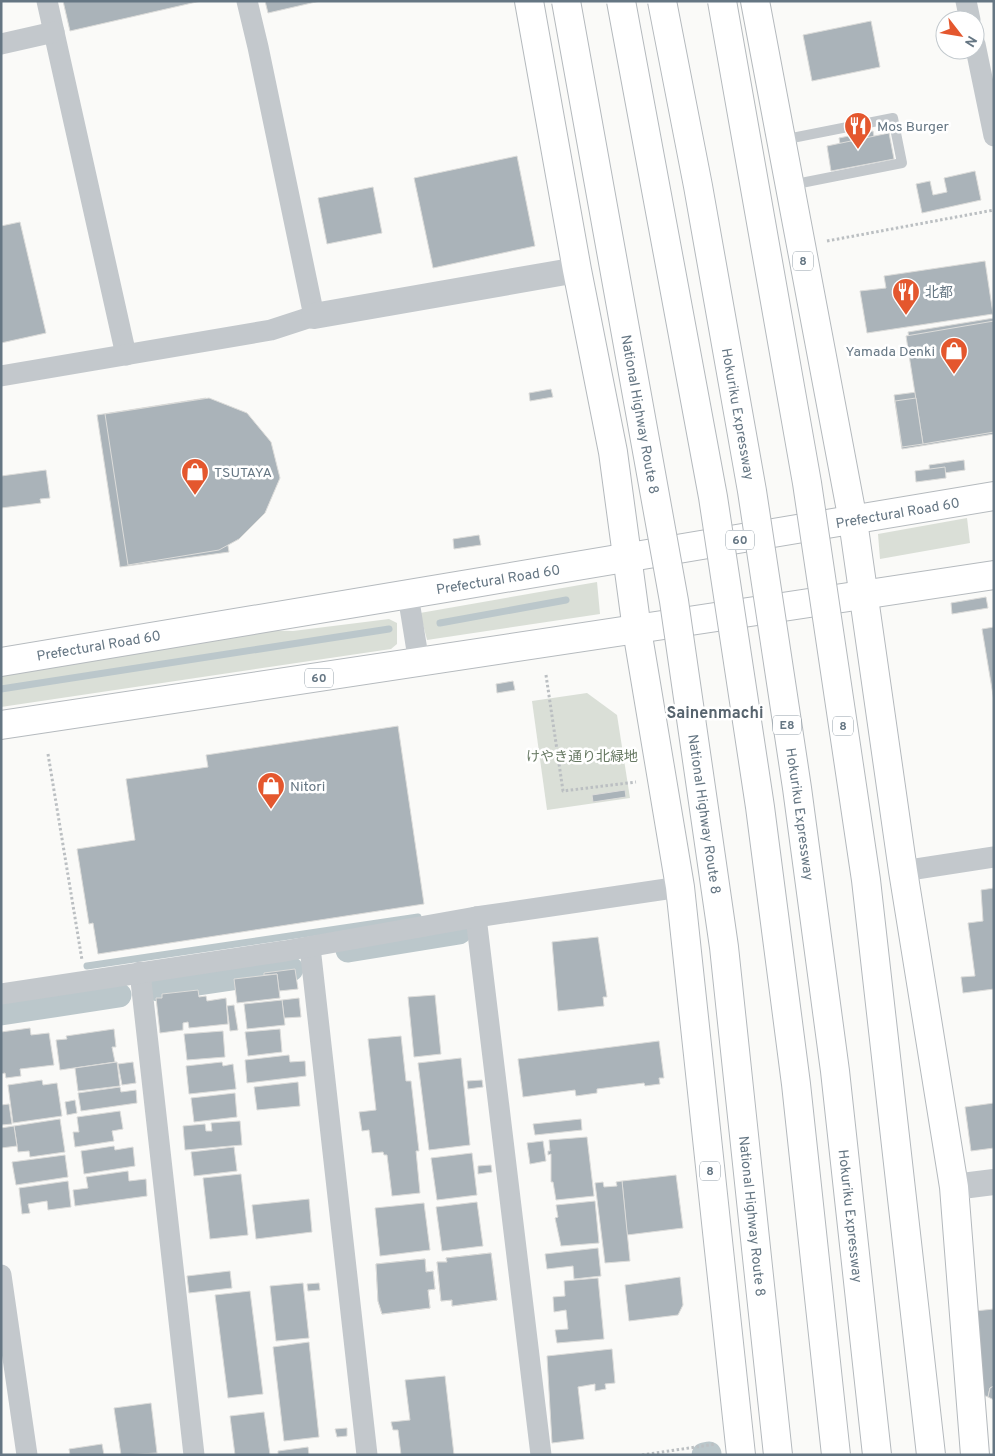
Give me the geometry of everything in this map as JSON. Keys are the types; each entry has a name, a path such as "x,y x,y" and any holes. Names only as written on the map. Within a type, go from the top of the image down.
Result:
{"main road":[{"path":"529,1 577,270 613,452 637,630"},
{"name":"National Highway Route 8","path":"566,1 674,601 724,947 778,1455"},
{"path":"621,1 713,496 760,807 796,1084 836,1455"},
{"name":"Hokuriku Expressway","path":"662,1 698,186 752,490 792,759 835,1071 877,1455"},
{"name":"8","path":"722,1 807,483 866,880 931,1455"},
{"name":"8","path":"755,1 853,520 902,871 954,1187 975,1455"},
{"name":"Prefectural Road 60","path":"1,662 330,606 627,559 994,496"},
{"name":"60","path":"1,725 637,630 994,574"},
{"name":"8","path":"637,630 680,887 729,1450"}],"street":[{"path":"47,1 126,355"},
{"path":"246,1 262,66 314,316"},
{"path":"1,44 54,32"},
{"path":"978,60 994,136"},
{"path":"1,376 271,330 314,316 577,270"},
{"path":"408,595 419,663"},
{"path":"902,871 994,857"},
{"path":"1,994 310,947 476,917 680,887"},
{"path":"476,917 542,1455"},
{"path":"310,947 367,1455"},
{"path":"140,972 194,1455"},
{"path":"954,1187 994,1182"},
{"path":"1,1274 27,1455"}],"lane":[{"path":"781,141 893,118 902,163 789,186"}],"path":[{"path":"824,241 994,210"},
{"path":"546,675 563,791 637,782"},
{"path":"48,754 85,981"},
{"path":"642,1455 729,1450"}],"green space":[{"path":"967,518 970,543 880,559 878,534"},
{"path":"597,582 600,614 427,640 420,613"},
{"path":"389,619 397,623 397,644 391,649 1,707 1,670 254,630 293,631"},
{"name":"けやき通り北緑地","path":"587,693 617,715 630,798 547,810 532,701"}],"building":[{"path":"63,1 201,1 70,31"},
{"path":"265,1 320,1 268,13"},
{"path":"871,21 880,67 812,81 803,35"},
{"path":"873,131 874,137 840,144 839,138"},
{"path":"889,133 894,159 831,171 827,146"},
{"path":"517,156 535,246 433,268 414,178"},
{"path":"975,171 981,200 922,213 916,184 930,181 933,195 947,192 944,178"},
{"path":"373,187 382,233 327,244 318,198"},
{"path":"20,222 46,333 1,343 1,226"},
{"path":"985,261 993,314 867,333 860,291 886,288 884,276"},
{"name":"Yamada Denki","path":"994,318 994,434 902,449 894,395 917,392 908,332"},
{"name":"Yamada Denki","path":"994,321 994,432 923,444 906,336"},
{"path":"551,389 553,397 530,401 529,393"},
{"name":"TSUTAYA","path":"206,398 207,406 224,410 238,417 258,435 267,456 269,470 265,503 252,523 238,535 227,540 229,552 120,567 97,415"},
{"name":"TSUTAYA","path":"209,398 247,413 271,442 280,478 265,513 239,539 219,550 128,565 105,414"},
{"path":"916,398 923,444 902,447 895,401"},
{"path":"964,460 965,470 930,475 929,465"},
{"path":"945,467 946,478 916,482 915,471"},
{"path":"46,470 50,498 40,499 41,503 1,508 1,476"},
{"path":"479,535 481,545 454,549 453,539"},
{"path":"986,597 988,608 952,614 951,603"},
{"path":"994,627 994,701 982,629"},
{"path":"513,681 515,690 497,693 496,684"},
{"name":"Nitori","path":"398,726 424,904 98,954 93,923 89,924 77,849 135,840 126,779 208,767 206,755"},
{"path":"625,790 626,797 593,802 592,795"},
{"path":"994,888 994,989 963,993 961,977 975,976 968,923 983,921 981,890"},
{"path":"598,937 607,997 603,997 604,1006 558,1011 552,942"},
{"path":"295,969 298,989 279,991 277,974 264,975 264,973"},
{"path":"277,974 280,998 237,1003 234,979"},
{"path":"198,990 199,997 206,996 207,1001 226,998 228,1024 189,1028 188,1022 183,1023 183,1030 160,1033 156,998 162,998 162,994"},
{"path":"435,995 441,1054 414,1057 408,997"},
{"path":"299,998 301,1017 284,1018 282,1000"},
{"path":"282,1000 285,1025 247,1029 244,1004"},
{"path":"234,1005 238,1030 230,1031 227,1006"},
{"path":"30,1028 31,1035 49,1033 54,1065 20,1069 21,1076 6,1078 5,1073 1,1074 1,1032"},
{"path":"114,1029 116,1047 112,1047 115,1062 60,1070 56,1040 67,1039 66,1036"},
{"path":"280,1029 282,1052 248,1056 245,1032"},
{"path":"223,1031 225,1057 187,1060 184,1034"},
{"path":"401,1036 406,1081 411,1081 419,1151 416,1151 420,1193 392,1196 387,1155 384,1155 383,1152 372,1153 369,1130 362,1131 359,1112 376,1110 368,1039"},
{"path":"659,1041 664,1078 659,1078 660,1084 645,1086 644,1083 597,1089 597,1093 576,1096 575,1090 523,1097 518,1059"},
{"path":"289,1055 290,1062 305,1061 306,1076 247,1083 245,1060"},
{"path":"461,1058 470,1145 429,1150 418,1063"},
{"path":"117,1062 120,1086 78,1091 75,1068"},
{"path":"133,1062 136,1083 122,1085 118,1064"},
{"path":"222,1062 223,1066 233,1064 236,1089 189,1094 186,1066"},
{"path":"42,1080 43,1085 57,1083 62,1116 13,1123 8,1085"},
{"path":"482,1080 483,1087 468,1089 467,1081"},
{"path":"298,1082 300,1106 257,1110 254,1087"},
{"path":"120,1087 121,1092 136,1090 137,1103 81,1111 78,1093"},
{"path":"235,1093 237,1117 194,1122 191,1098"},
{"path":"75,1100 77,1113 67,1115 65,1102"},
{"path":"994,1103 994,1148 971,1151 965,1107"},
{"path":"9,1104 12,1124 1,1125 1,1105"},
{"path":"120,1111 123,1129 112,1131 114,1141 75,1147 73,1132 79,1132 77,1117"},
{"path":"60,1119 65,1152 30,1157 29,1151 18,1152 14,1126"},
{"path":"581,1119 582,1130 535,1135 533,1124"},
{"path":"240,1121 242,1145 185,1150 183,1126 205,1124 206,1131 212,1131 211,1123"},
{"path":"14,1126 17,1146 1,1148 1,1128"},
{"path":"587,1137 594,1196 556,1200 553,1182 551,1182 551,1154 548,1155 548,1151 550,1151 549,1140"},
{"path":"543,1141 546,1161 530,1164 527,1143"},
{"path":"114,1146 115,1150 133,1147 135,1166 84,1174 81,1151"},
{"path":"234,1147 237,1171 194,1176 191,1152"},
{"path":"472,1153 477,1195 437,1200 431,1158"},
{"path":"65,1155 68,1177 16,1185 12,1162"},
{"path":"491,1165 492,1172 478,1174 478,1166"},
{"path":"128,1171 129,1181 146,1179 147,1196 75,1206 73,1190 88,1188 86,1177"},
{"path":"241,1174 248,1235 210,1239 203,1178"},
{"path":"676,1175 683,1228 627,1235 622,1181"},
{"path":"68,1181 71,1207 48,1210 47,1201 28,1204 30,1213 22,1214 19,1188"},
{"path":"622,1181 630,1261 605,1263 595,1183 603,1182 604,1187 617,1186 616,1182"},
{"path":"309,1199 312,1232 256,1239 252,1205"},
{"path":"595,1201 599,1243 561,1246 555,1218 558,1217 556,1205"},
{"path":"477,1202 483,1246 442,1251 436,1207"},
{"path":"424,1203 430,1250 380,1256 375,1208"},
{"path":"598,1248 601,1276 574,1279 573,1266 547,1269 545,1254"},
{"path":"491,1253 497,1300 452,1306 452,1300 441,1301 437,1262 447,1262 446,1258"},
{"path":"491,1253 497,1300 452,1306 452,1300 441,1301 437,1262 447,1262 446,1258"},
{"path":"425,1259 426,1272 433,1271 435,1289 428,1290 430,1308 382,1314 378,1301 376,1264"},
{"path":"425,1259 426,1272 433,1271 435,1289 428,1290 430,1308 382,1314 378,1301 376,1264"},
{"path":"230,1271 232,1288 189,1293 187,1276"},
{"path":"680,1277 683,1305 678,1315 629,1321 625,1285"},
{"path":"598,1278 604,1339 557,1343 555,1330 568,1329 566,1310 554,1312 553,1297 565,1296 564,1281"},
{"path":"303,1283 309,1338 276,1341 270,1286"},
{"path":"319,1283 320,1290 308,1291 307,1284"},
{"path":"250,1291 263,1394 228,1398 215,1295"},
{"path":"994,1309 994,1386 990,1388 988,1397 983,1395 975,1311"},
{"path":"309,1342 319,1437 284,1441 273,1347"},
{"path":"612,1349 615,1383 605,1384 606,1389 595,1391 595,1384 578,1387 584,1439 552,1443 547,1356"},
{"path":"445,1376 454,1455 401,1455 398,1430 393,1430 391,1422 410,1420 405,1380"},
{"path":"994,1386 994,1400 988,1397 990,1388"},
{"path":"151,1403 157,1453 121,1455 114,1408"},
{"path":"264,1412 270,1455 235,1455 230,1416"},
{"path":"347,1428 347,1436 337,1437 335,1429"},
{"path":"102,1444 104,1455 70,1455 69,1449"},
{"path":"308,1447 309,1455 278,1455 278,1451"}],"waterway":[{"path":"440,623 566,600"},
{"path":"1,689 389,629"},
{"path":"87,966 418,917"},
{"path":"348,950 459,932"},
{"path":"158,989 291,969"},
{"path":"1,1013 119,995"},
{"path":"704,1455 709,1454"}],"place":[{"name":"Mos Burger","path":"858,150"},
{"name":"北都","path":"906,316"},
{"name":"Yamada Denki","path":"954,375"},
{"name":"TSUTAYA","path":"195,496"},
{"name":"Nitori","path":"271,810"}],"district":[{"name":"Sainenmachi","path":"715,712"}]}
